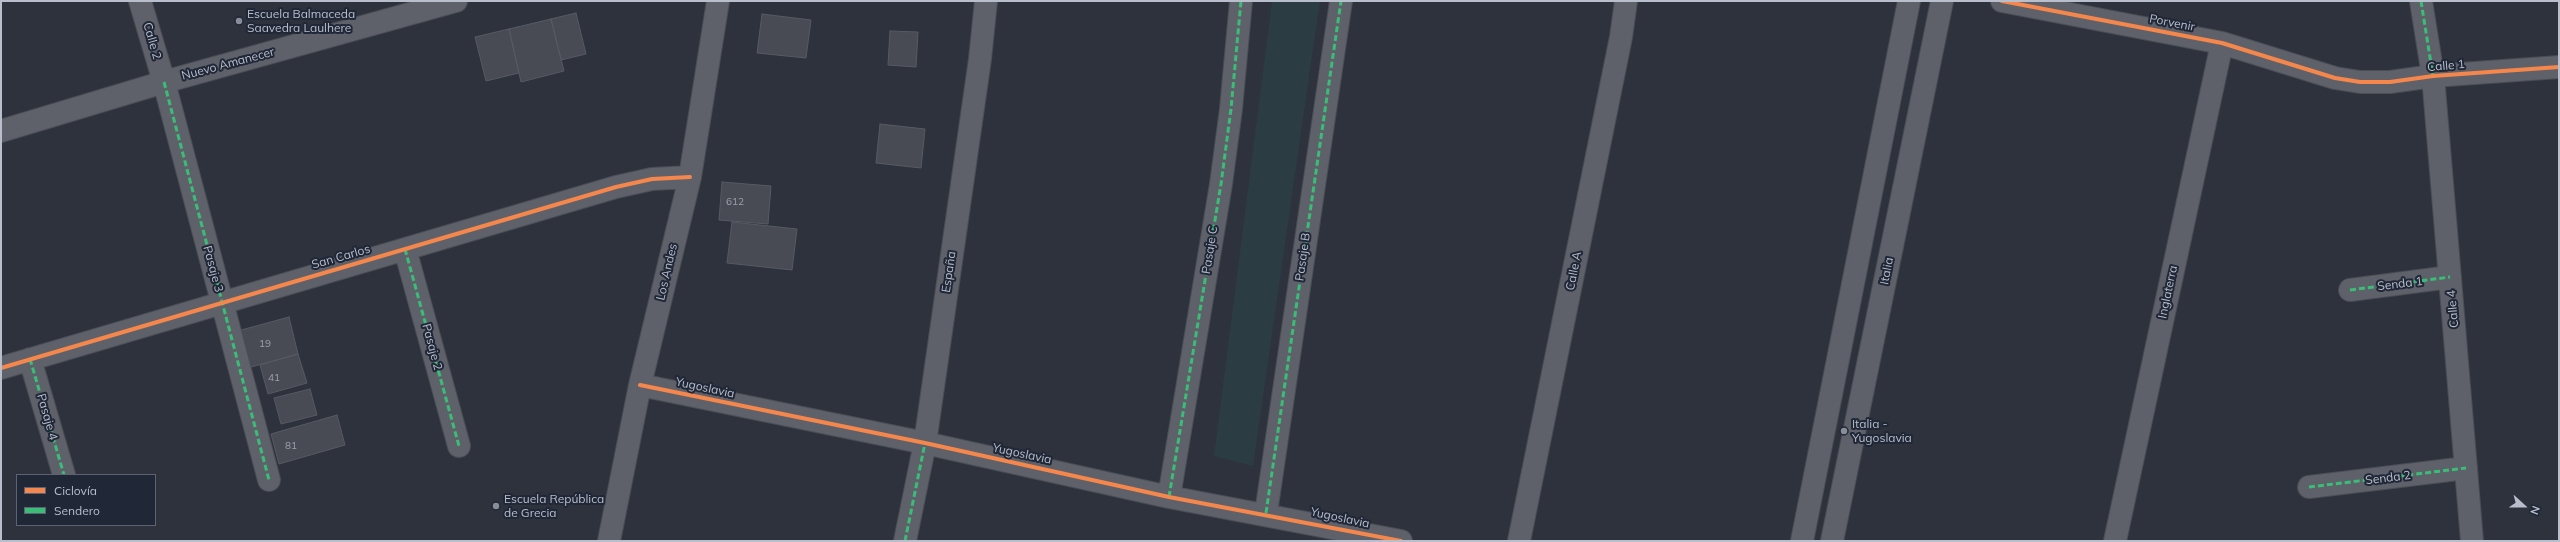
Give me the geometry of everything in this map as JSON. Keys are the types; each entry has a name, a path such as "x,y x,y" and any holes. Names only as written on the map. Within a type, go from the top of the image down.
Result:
{"street":[{"name":"Calle 2","path":"140,1 164,82"},
{"name":"Nuevo Amanecer","path":"1,130 164,82 456,1"},
{"name":"Los Andes","path":"609,541 640,385 690,177 718,1"},
{"name":"España","path":"905,541 925,443 980,58 986,1"},
{"name":"Pasaje C","path":"1169,497 1221,184 1231,109 1241,1"},
{"name":"Pasaje B","path":"1266,514 1340,1"},
{"name":"Calle A","path":"1519,541 1621,37 1626,1"},
{"path":"1802,541 1909,1"},
{"name":"Italia","path":"1832,541 1942,1"},
{"name":"Porvenir","path":"2002,1 2222,43 2335,78"},
{"path":"2421,1 2433,76"},
{"name":"Inglaterra","path":"2115,541 2222,43"},
{"name":"Calle 1","path":"2335,78 2390,82 2433,76 2559,67"},
{"name":"Calle 4","path":"2433,76 2472,541"},
{"name":"Pasaje 3","path":"164,82 269,480"},
{"name":"San Carlos","path":"1,368 634,182 652,179 690,177"},
{"name":"Pasaje 2","path":"405,249 459,446"},
{"name":"Senda 1","path":"2350,290 2450,277"},
{"name":"Pasaje 4","path":"30,359 64,474"},
{"name":"Yugoslavia","path":"640,385 925,443 1169,497 1266,514 1401,541"},
{"name":"Senda 2","path":"2309,487 2466,468"}],"shaded area":[{"path":"1272,1 1320,1 1253,466 1214,456"}],"building":[{"path":"576,13 586,54 561,60 551,19"},
{"path":"762,14 811,20 806,58 757,53"},
{"path":"551,19 564,71 521,82 509,29"},
{"path":"509,29 519,73 486,81 475,37"},
{"path":"890,31 918,32 916,67 888,65"},
{"path":"880,124 925,129 921,168 876,163"},
{"path":"722,182 771,186 768,224 719,220"},
{"path":"732,222 797,229 792,270 727,263"},
{"path":"289,317 298,354 244,369 234,332"},
{"path":"298,354 307,383 268,394 260,365"},
{"path":"310,389 317,415 281,424 274,398"},
{"path":"337,415 345,445 279,464 271,434"}],"marked path":[{"path":"1169,497 1221,184 1231,109 1241,1"},
{"path":"1266,513 1341,1"},
{"path":"2421,1 2433,76"},
{"path":"164,82 269,480"},
{"path":"405,249 459,446"},
{"path":"2350,290 2450,277"},
{"path":"30,359 64,474"},
{"path":"905,541 925,443"},
{"path":"2309,487 2466,468"}],"cycle path":[{"path":"2002,1 2222,43 2335,78 2360,82 2390,82 2433,76 2559,67"},
{"path":"1,368 616,187 652,179 690,177"},
{"path":"640,385 925,443 1169,497 1401,541"}],"place":[{"name":"Escuela Balmaceda Saavedra Laulhere","path":"239,21"},
{"name":"Italia - Yugoslavia","path":"1844,431"},
{"name":"Escuela República de Grecia","path":"496,506"}]}
